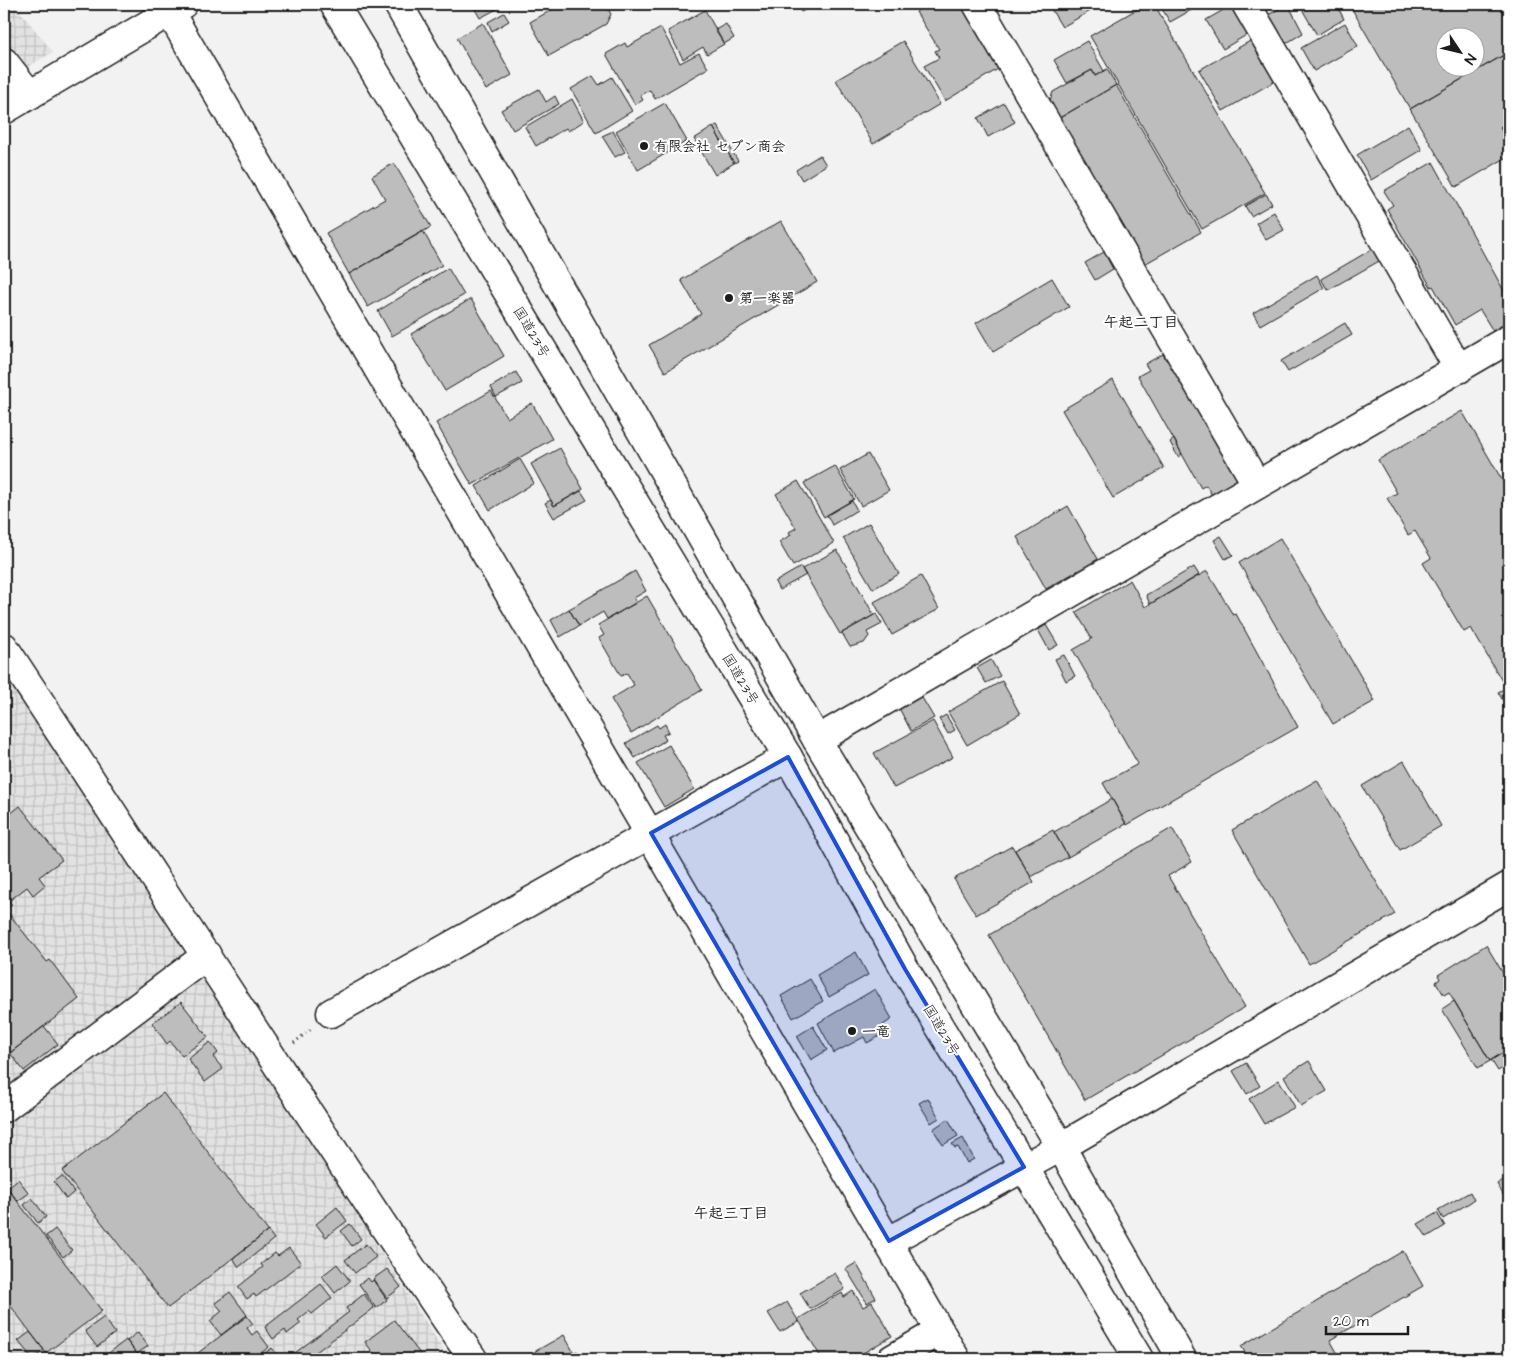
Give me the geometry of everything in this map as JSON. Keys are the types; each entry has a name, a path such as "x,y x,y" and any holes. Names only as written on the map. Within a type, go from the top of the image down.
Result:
{"main road":[{"name":"国道23号","path":"334,4 788,757 906,969 1139,1359"},
{"path":"398,4 817,740 1061,1147 1182,1359"},
{"path":"977,4 1257,485"},
{"path":"1246,4 1459,369"},
{"path":"4,110 173,6 956,1359"},
{"path":"4,62 30,95"},
{"path":"817,740 1509,339"},
{"path":"4,646 207,955 341,1165 473,1359"},
{"path":"331,1013 788,757"},
{"path":"889,1241 1061,1147 1509,886"},
{"path":"4,1108 207,955"},
{"path":"892,1359 940,1331"}],"path":[{"path":"274,1059 331,1013"}],"highlighted area":[{"path":"788,757 905,969 1024,1167 889,1241 651,833"}],"shaded area":[{"path":"4,4 14,4 53,52 4,81"},
{"path":"4,673 405,1289 449,1359 4,1359"}],"building":[{"path":"472,4 506,4 480,18"},
{"path":"562,4 605,4 611,14 606,24 549,56 530,22"},
{"path":"796,4 816,4 801,12"},
{"path":"927,4 966,4 1003,66 945,101 924,66 939,58 935,51 939,49 916,12"},
{"path":"1048,4 1091,4 1094,9 1062,27"},
{"path":"1146,4 1154,4 1265,193 1202,229 1090,36"},
{"path":"1159,4 1202,4 1170,22"},
{"path":"1288,4 1303,33 1285,44 1268,15"},
{"path":"1299,4 1336,4 1344,19 1317,35"},
{"path":"1349,4 1509,4 1509,52 1486,65 1486,28 1436,28 1436,78 1464,78 1410,109"},
{"path":"1232,5 1248,34 1223,49 1206,20"},
{"path":"705,10 724,44 707,54 703,47 683,59 668,31"},
{"path":"504,13 509,21 492,31 488,22"},
{"path":"483,23 512,75 486,90 457,38"},
{"path":"1345,23 1358,46 1314,71 1301,48"},
{"path":"726,24 734,38 724,44 715,30"},
{"path":"661,28 680,63 699,53 708,68 655,99 650,90 640,95 643,100 635,105 606,54 625,43 627,47"},
{"path":"1252,40 1275,81 1223,111 1199,70"},
{"path":"903,41 940,104 873,144 836,80"},
{"path":"1087,41 1104,71 1095,76 1092,70 1067,83 1054,60"},
{"path":"1509,52 1509,122 1500,127 1509,144 1509,156 1456,187 1410,109 1464,78 1486,78 1486,65"},
{"path":"1107,69 1116,85 1056,120 1048,106 1053,92 1092,70 1095,76"},
{"path":"593,76 599,85 612,77 632,111 596,133 571,89"},
{"path":"1116,85 1201,232 1141,266 1056,120"},
{"path":"539,89 546,102 555,96 559,104 513,130 501,110"},
{"path":"572,99 584,121 568,131 566,128 536,146 525,127"},
{"path":"665,103 687,141 638,170 616,131"},
{"path":"1004,103 1015,122 988,137 978,118"},
{"path":"1509,122 1509,144 1500,127"},
{"path":"717,125 738,161 734,163 713,127"},
{"path":"1408,125 1422,150 1371,180 1357,155"},
{"path":"713,127 734,163 715,175 694,139"},
{"path":"613,131 625,152 615,157 602,136"},
{"path":"820,155 826,165 802,180 796,170"},
{"path":"1433,162 1509,300 1509,321 1493,331 1480,310 1455,325 1387,209 1393,205 1384,191"},
{"path":"394,163 431,227 349,274 326,233 385,199 372,176"},
{"path":"1266,194 1272,204 1251,216 1245,206"},
{"path":"1274,212 1284,230 1266,240 1256,223"},
{"path":"781,221 817,282 665,372 649,345 701,314 681,280"},
{"path":"423,231 442,265 368,307 349,274"},
{"path":"1374,248 1381,260 1328,290 1321,279"},
{"path":"1104,252 1113,269 1095,280 1085,263"},
{"path":"448,268 464,295 392,336 378,311"},
{"path":"1317,275 1324,288 1260,325 1253,313"},
{"path":"1052,278 1069,307 993,352 976,323"},
{"path":"471,299 504,356 445,391 411,334"},
{"path":"1345,323 1352,335 1288,372 1281,361"},
{"path":"1163,354 1166,360 1171,358 1240,479 1212,495 1206,485 1201,488 1138,376 1149,370 1145,364"},
{"path":"516,372 522,383 496,397 491,387"},
{"path":"1113,380 1164,468 1113,498 1062,410"},
{"path":"491,391 507,418 532,403 552,439 472,485 436,423"},
{"path":"1462,411 1509,492 1509,711 1498,692 1506,688 1471,628 1464,632 1423,563 1431,558 1415,531 1408,535 1387,498 1397,493 1378,460"},
{"path":"1174,439 1182,454 1178,457 1170,442"},
{"path":"560,448 583,489 554,506 531,464"},
{"path":"868,454 889,490 861,506 840,470"},
{"path":"520,459 534,483 490,510 476,486"},
{"path":"835,466 854,499 824,517 804,483"},
{"path":"798,481 834,543 793,566 779,542 791,535 789,532 796,528 776,494"},
{"path":"581,491 587,500 554,518 545,503 551,500 554,506"},
{"path":"852,501 857,510 832,525 827,515"},
{"path":"1068,506 1098,559 1046,589 1017,537"},
{"path":"869,523 899,574 873,589 843,538"},
{"path":"1221,536 1233,555 1225,559 1214,540"},
{"path":"1280,538 1375,701 1333,724 1239,563"},
{"path":"837,550 874,615 840,634 802,569"},
{"path":"801,567 806,575 779,590 775,582"},
{"path":"1194,567 1199,575 1150,604 1146,595"},
{"path":"635,571 646,591 634,598 636,603 607,619 603,612 579,626 569,609"},
{"path":"1207,571 1233,615 1236,614 1298,727 1127,825 1103,783 1138,764 1073,650 1092,639 1076,612 1130,580 1145,607"},
{"path":"921,576 939,609 892,635 874,602"},
{"path":"647,596 702,690 631,733 611,699 634,685 627,673 621,676 599,638 604,635 598,625"},
{"path":"569,609 579,626 560,637 551,620"},
{"path":"876,614 882,624 867,632 869,636 864,643 850,647 842,633"},
{"path":"1046,625 1058,645 1049,650 1038,630"},
{"path":"1064,655 1075,676 1066,681 1055,659"},
{"path":"991,660 1000,676 986,683 977,668"},
{"path":"1002,681 1020,714 967,745 948,712"},
{"path":"921,696 934,718 911,731 899,708"},
{"path":"946,715 955,730 948,734 939,719"},
{"path":"933,721 953,757 894,788 874,753"},
{"path":"665,724 669,732 663,735 666,740 635,758 626,743 657,725 659,728"},
{"path":"669,745 694,789 664,807 638,763"},
{"path":"1404,761 1441,826 1400,850 1362,786"},
{"path":"1317,780 1395,914 1309,964 1232,830"},
{"path":"1112,799 1126,824 1068,857 1054,832"},
{"path":"20,806 62,860 39,877 45,885 33,895 27,887 9,901 12,905 6,910 47,962 50,960 79,999 10,1053 4,1045 4,819"},
{"path":"1172,828 1192,862 1168,876 1245,1007 1085,1100 989,935"},
{"path":"1053,830 1068,857 1031,877 1015,850"},
{"path":"1012,846 1034,882 976,915 954,879"},
{"path":"1486,945 1509,983 1509,1049 1490,1061 1449,992 1444,995 1436,982 1440,979 1438,975"},
{"path":"856,952 868,975 829,997 817,975"},
{"path":"810,979 823,1001 793,1018 781,996"},
{"path":"875,989 892,1019 883,1025 887,1032 867,1043 864,1037 834,1053 818,1023"},
{"path":"1454,1001 1490,1061 1478,1068 1442,1009"},
{"path":"181,1002 208,1037 182,1056 170,1041 167,1044 152,1023"},
{"path":"44,1026 58,1044 24,1071 10,1053"},
{"path":"813,1026 827,1050 811,1060 797,1036"},
{"path":"210,1042 218,1053 213,1057 223,1069 205,1082 188,1059"},
{"path":"1509,1049 1509,1064 1498,1071 1491,1060"},
{"path":"1309,1061 1327,1091 1301,1106 1284,1076"},
{"path":"1246,1063 1260,1086 1247,1094 1233,1071"},
{"path":"1279,1080 1295,1107 1264,1124 1249,1099"},
{"path":"163,1093 268,1231 168,1308 62,1171"},
{"path":"928,1098 939,1118 931,1123 919,1103"},
{"path":"948,1119 958,1136 943,1145 933,1129"},
{"path":"963,1138 974,1159 967,1163 958,1147 955,1148 952,1144"},
{"path":"62,1176 74,1192 66,1199 54,1182"},
{"path":"1509,1176 1509,1205 1497,1184"},
{"path":"18,1179 29,1193 18,1201 7,1188"},
{"path":"4,1184 102,1311 46,1353 4,1297"},
{"path":"1470,1192 1474,1200 1443,1219 1438,1210"},
{"path":"32,1198 46,1217 38,1223 24,1205"},
{"path":"337,1207 347,1221 326,1237 316,1224"},
{"path":"1437,1213 1445,1226 1427,1237 1418,1224"},
{"path":"350,1224 361,1239 352,1246 341,1231"},
{"path":"55,1229 72,1250 63,1257 46,1236"},
{"path":"268,1231 274,1239 239,1267 233,1258"},
{"path":"366,1244 376,1257 355,1273 345,1260"},
{"path":"289,1248 301,1263 256,1297 254,1294 247,1299 238,1287 263,1267 261,1264 275,1253 278,1256"},
{"path":"1403,1251 1423,1286 1330,1340 1338,1354 1330,1359 1249,1359 1241,1346"},
{"path":"856,1263 876,1298 867,1303 846,1269"},
{"path":"337,1264 350,1281 335,1293 322,1276"},
{"path":"387,1269 401,1287 387,1298 373,1279"},
{"path":"835,1273 845,1289 810,1309 800,1293"},
{"path":"368,1278 371,1282 373,1280 387,1300 376,1308 359,1284"},
{"path":"321,1284 332,1298 312,1314 309,1311 298,1320 301,1323 287,1334 285,1330 273,1339 265,1327"},
{"path":"853,1291 863,1307 872,1302 892,1336 853,1359 822,1359 798,1319 842,1293 844,1297"},
{"path":"230,1292 247,1315 221,1335 210,1321 222,1311 215,1303"},
{"path":"364,1294 374,1308 307,1359 287,1359 349,1312 346,1308"},
{"path":"787,1302 799,1322 780,1332 768,1313"},
{"path":"247,1316 253,1324 247,1328 252,1335 257,1331 269,1347 253,1359 218,1359 216,1357 213,1359 190,1359"},
{"path":"104,1317 115,1333 97,1347 85,1331"},
{"path":"394,1320 424,1359 378,1359 365,1342"},
{"path":"30,1332 44,1350 33,1359 18,1341"},
{"path":"138,1332 148,1346 137,1354 127,1341"},
{"path":"564,1335 574,1353 577,1351 582,1359 538,1359 534,1352"},
{"path":"126,1340 141,1359 101,1359"},
{"path":"272,1348 281,1359 257,1359"}],"place":[{"name":"有限会社 セブン商会","path":"644,146"},
{"name":"第一楽器","path":"729,298"},
{"name":"一竜","path":"852,1031"}],"district":[{"name":"午起二丁目","path":"1141,322"},
{"name":"午起三丁目","path":"731,1213"}]}
